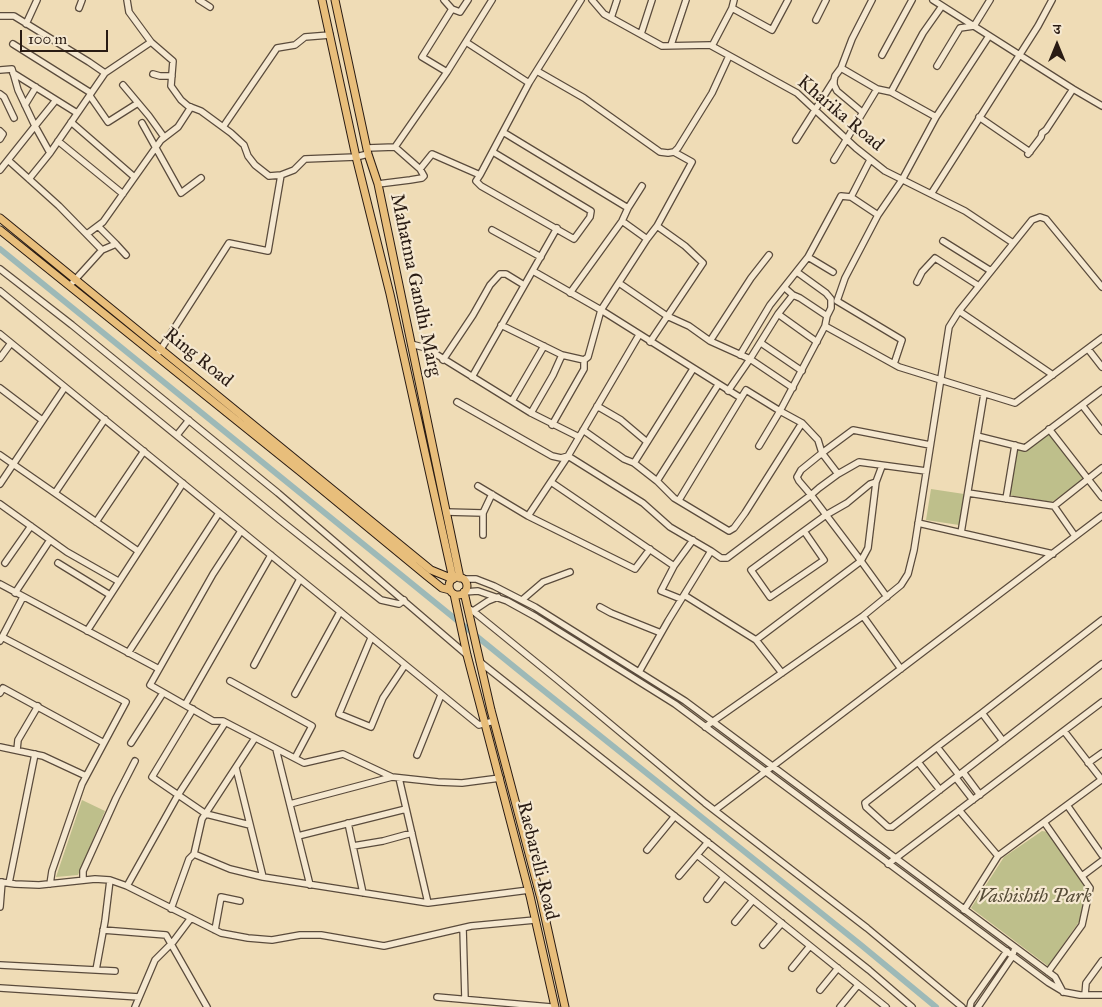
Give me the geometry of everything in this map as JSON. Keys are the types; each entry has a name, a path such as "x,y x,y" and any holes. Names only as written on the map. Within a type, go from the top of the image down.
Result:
{"main road":[{"path":"322,0 356,157 459,579 466,586 464,592 471,609 471,621 480,662 541,899 565,1007"},
{"name":"Mahatma Gandhi Marg","path":"335,0 368,151 378,184 459,579"},
{"name":"Ring Road","path":"0,218 73,282 431,570 459,579"},
{"path":"0,230 73,282"},
{"path":"159,352 442,588 458,595 464,592"},
{"path":"452,592 449,583 459,579"},
{"name":"Raebarelli Road","path":"452,592 528,890 555,1007"}],"street":[{"path":"26,24 37,0"},
{"path":"79,8 82,0"},
{"path":"127,0 129,12 151,42 173,61 171,86 181,100 223,127 244,146 248,156 255,165 269,176 281,175 294,170 305,159 356,157 368,151 395,147 447,72 492,0"},
{"path":"199,0 210,7"},
{"path":"444,0 452,9 460,12 468,0"},
{"path":"493,152 591,211 590,217 574,239 481,186 476,181 529,83 581,0"},
{"path":"592,0 604,14 662,46 712,46 732,8 734,0"},
{"path":"611,18 617,0"},
{"path":"641,34 652,0"},
{"path":"671,46 686,0"},
{"path":"732,8 772,30 788,0"},
{"path":"816,20 826,0"},
{"path":"796,140 841,68 852,39 872,0"},
{"path":"882,55 912,0"},
{"path":"934,0 1102,106"},
{"path":"974,26 990,0"},
{"path":"931,194 1038,26 1052,0"},
{"path":"891,92 923,33 942,6"},
{"path":"447,72 422,56 452,9"},
{"path":"0,16 14,16 105,73"},
{"path":"937,66 960,28 974,26"},
{"path":"223,127 277,48 295,45 305,36 330,35"},
{"path":"894,364 902,340 837,301 845,278 878,215 902,180 936,117 989,36"},
{"path":"29,179 58,142 105,73 151,42"},
{"path":"466,42 529,83"},
{"path":"13,44 90,94 108,122 138,103"},
{"name":"Kharika Road","path":"712,46 797,93 846,140 885,172 964,211 1013,243"},
{"path":"537,71 584,98 660,152 668,154 674,152 712,93 729,56"},
{"path":"841,68 877,89 891,92 936,117"},
{"path":"0,70 12,69 18,90 50,153"},
{"path":"13,73 77,113"},
{"path":"153,74 172,76"},
{"path":"834,80 837,92 862,112"},
{"path":"123,85 164,137"},
{"path":"25,104 36,88"},
{"path":"834,160 877,89"},
{"path":"979,117 1029,153 1073,89"},
{"path":"0,94 4,96 14,118"},
{"path":"0,170 56,100"},
{"path":"87,234 103,222 155,148 164,137 178,127 191,107"},
{"path":"71,122 132,175"},
{"path":"142,123 181,193 200,178"},
{"path":"0,131 3,134 0,139"},
{"path":"503,132 628,208"},
{"path":"58,142 123,194"},
{"path":"378,184 422,178 424,174 395,147"},
{"path":"552,425 584,368 584,360 588,357 601,310 646,239 657,226 692,162 674,152"},
{"path":"420,169 432,154 480,174"},
{"path":"8,160 102,250"},
{"path":"851,197 870,160"},
{"path":"159,352 229,243 268,250 281,175"},
{"path":"570,292 622,222 628,208 642,186"},
{"path":"740,354 770,305 808,258 841,196 851,197 878,215"},
{"path":"705,727 863,616 901,585 908,574 918,524 940,379 950,327 959,312 1032,220 1040,217 1046,219 1102,288"},
{"path":"622,222 646,239"},
{"path":"98,226 126,255"},
{"path":"650,342 703,262 685,246 657,226"},
{"path":"472,377 557,228"},
{"path":"492,230 541,257"},
{"path":"943,242 991,271"},
{"path":"73,282 102,250 116,244"},
{"path":"710,341 751,278 769,255"},
{"path":"808,258 833,272"},
{"path":"917,282 922,272 935,258 979,286"},
{"path":"0,269 72,325 278,493 467,655"},
{"path":"533,271 601,310 740,398"},
{"path":"759,446 802,371 825,326 831,308 831,299 826,292 797,272"},
{"path":"443,360 473,315 490,285 500,274 506,274 524,286"},
{"path":"619,283 667,316 689,326 710,341 750,359 793,388"},
{"path":"785,288 827,316"},
{"path":"0,291 381,600 399,604 404,600"},
{"path":"728,391 761,343 778,314 793,295"},
{"path":"959,312 1053,375"},
{"path":"778,314 817,342"},
{"path":"501,325 562,354 584,360"},
{"path":"825,326 894,364 1015,403 1102,338"},
{"path":"0,334 479,726 494,721"},
{"path":"528,516 568,456 639,335"},
{"path":"0,358 11,343"},
{"path":"761,343 802,371"},
{"path":"411,344 426,348 531,413 579,437"},
{"path":"512,401 544,346"},
{"path":"1088,349 1102,367"},
{"path":"531,413 553,375 562,354"},
{"path":"634,463 694,369"},
{"path":"657,481 718,385"},
{"path":"0,484 66,387"},
{"path":"0,388 42,420"},
{"path":"679,500 746,390 802,423 818,440 822,453 838,474"},
{"path":"977,436 1025,448 1102,390"},
{"path":"961,533 984,394"},
{"path":"457,402 552,456 562,458 568,456"},
{"path":"1082,405 1102,431"},
{"path":"597,406 621,420 647,442"},
{"path":"55,493 105,419"},
{"path":"177,435 189,420"},
{"path":"583,430 624,459 634,463 679,500 729,531 734,528 745,514 802,423"},
{"path":"1049,429 1102,497"},
{"path":"887,597 799,481 797,475 806,465 853,430 930,445"},
{"path":"1006,499 1015,446"},
{"path":"96,522 144,451"},
{"path":"0,454 138,551"},
{"path":"568,456 643,503 670,527 721,558 728,558 838,474 859,462 926,471"},
{"path":"756,640 861,561 868,548 876,482 882,466"},
{"path":"1054,506 1102,468"},
{"path":"551,482 674,566"},
{"path":"804,531 824,560 770,597 751,570 804,531 826,515 847,503 870,484 876,482"},
{"path":"87,631 183,483"},
{"path":"478,486 528,516 635,569 650,549"},
{"path":"968,493 1054,506 1076,536"},
{"path":"483,535 483,513 492,494"},
{"path":"0,504 67,552 118,581"},
{"path":"128,653 219,512"},
{"path":"446,512 483,513"},
{"path":"715,810 1102,516"},
{"path":"918,524 1053,554"},
{"path":"5,563 31,526"},
{"path":"241,531 212,574 150,685 213,721 225,722 304,763 343,754 392,777 462,783 500,778"},
{"path":"16,592 50,540"},
{"path":"693,540 674,566 661,591 683,597 756,640 782,673"},
{"path":"639,672 711,551"},
{"path":"185,705 271,555"},
{"path":"58,563 110,595"},
{"path":"522,600 543,582 570,572"},
{"path":"459,579 476,579 522,600 685,701 1048,972 1054,977 1064,992"},
{"path":"254,666 300,580"},
{"path":"0,584 159,669"},
{"path":"464,592 478,591 498,597 553,627 675,704 1012,957 1064,992 1102,995"},
{"path":"23,596 2,634 126,702 86,776 52,872 50,884"},
{"path":"498,597 471,609 715,810 867,928 962,1007"},
{"path":"600,606 611,613 661,633"},
{"path":"295,694 340,612"},
{"path":"863,616 901,669"},
{"path":"1102,620 865,803 865,806 890,828 1102,664"},
{"path":"371,638 339,714 371,727 383,698 405,665"},
{"path":"480,662 869,970 912,1007"},
{"path":"230,681 312,726 295,758"},
{"path":"0,693 3,688 104,743"},
{"path":"132,743 163,693"},
{"path":"417,755 441,694"},
{"path":"888,864 1102,702"},
{"path":"17,750 18,740 38,706"},
{"path":"193,710 152,777 206,814 250,825"},
{"path":"982,712 1003,740"},
{"path":"127,886 178,795 225,722"},
{"path":"964,910 998,856 1102,780 1064,731"},
{"path":"171,909 189,859 194,854 202,820 255,738"},
{"path":"0,747 35,754 86,776"},
{"path":"937,747 959,775 980,795"},
{"path":"276,749 310,886"},
{"path":"1088,763 1102,753"},
{"path":"0,907 4,882 35,754"},
{"path":"83,880 83,872 116,798 135,761"},
{"path":"918,762 940,790"},
{"path":"236,768 263,877"},
{"path":"959,775 973,800"},
{"path":"290,804 392,777"},
{"path":"399,778 428,903"},
{"path":"1067,805 1102,855"},
{"path":"298,836 406,809"},
{"path":"959,810 998,856"},
{"path":"647,850 675,816"},
{"path":"1044,822 1090,888 1082,925 1048,972"},
{"path":"348,823 363,893"},
{"path":"353,846 383,841 412,833"},
{"path":"679,876 708,842"},
{"path":"194,854 230,869 263,877 310,886 428,903 528,890"},
{"path":"697,855 884,1006"},
{"path":"1082,876 1102,860"},
{"path":"707,899 724,877"},
{"path":"4,882 50,884 95,878 110,880 127,886 221,933 272,940 300,934 321,934 384,946 463,928 535,920"},
{"path":"96,970 110,880"},
{"path":"215,930 221,898 240,901"},
{"path":"735,922 753,900"},
{"path":"135,1007 155,960 170,945 191,918"},
{"path":"764,945 782,923"},
{"path":"463,928 464,999"},
{"path":"103,930 166,934 170,945 207,1007"},
{"path":"792,968 810,946"},
{"path":"970,1007 971,1002 1006,952 1015,948"},
{"path":"978,1007 1012,957 1015,948"},
{"path":"1084,995 1086,983 1102,962"},
{"path":"0,964 115,971"},
{"path":"820,990 838,968"},
{"path":"840,1007 858,985"},
{"path":"0,988 139,997"},
{"path":"437,997 551,1007"}],"green space":[{"path":"1049,433 1084,479 1052,502 1009,495 1017,448 1025,450"},
{"path":"931,489 964,494 959,525 926,520"},
{"path":"82,800 105,811 78,875 56,877"},
{"name":"Vashishth Park","path":"1042,831 1048,832 1087,886 1081,919 1048,966 971,908 1004,857"}],"waterway":[{"path":"0,249 936,1007"}]}
